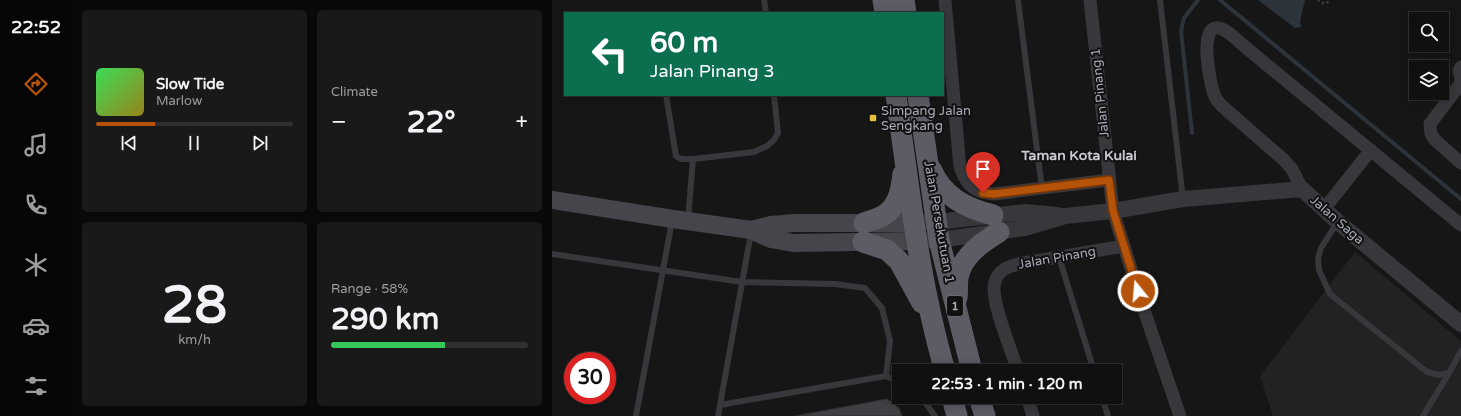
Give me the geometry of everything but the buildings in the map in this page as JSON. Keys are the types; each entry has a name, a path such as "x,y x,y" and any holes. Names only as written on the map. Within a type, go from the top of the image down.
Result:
{"highway":[{"path":"884,0 885,12"},
{"path":"904,0 906,12"},
{"name":"Jalan Persekutuan 1","path":"896,96 915,232 942,364"},
{"name":"Jalan Persekutuan 1","path":"918,96 938,231 970,364"},
{"path":"905,158 901,191 894,205 864,232 899,261 922,302 935,331"},
{"path":"928,161 935,178 958,202 996,223 982,242 966,259 958,277 957,312"},
{"path":"954,404 957,416"},
{"path":"981,404 985,416"}],"main road":[{"path":"552,200 751,230 771,239 793,243 864,232 915,232"}],"street":[{"path":"946,0 960,167 964,178 973,188 983,193 994,194 1109,180"},
{"name":"Jalan Pinang 1","path":"1090,0 1113,211 1180,416"},
{"name":"Jalan Saga","path":"1371,150 1224,30 1217,27 1211,30 1209,33 1207,52 1211,88 1214,96 1222,106 1284,160 1292,169 1302,190 1338,222 1461,324"},
{"path":"1461,67 1459,71 1461,79"},
{"path":"1461,83 1430,124 1431,134 1433,137 1461,163"},
{"path":"1324,209 1371,150 1461,225"},
{"path":"915,232 938,231 996,223 1025,212 1065,216 1113,211 1183,199 1302,190"},
{"name":"Jalan Pinang","path":"1016,364 996,306 994,292 995,282 1000,272 1006,267 1018,264 1124,246"},
{"path":"1029,404 1033,416"}],"lane":[{"path":"764,0 766,12"},
{"path":"1018,0 1042,189"},
{"path":"1160,0 1183,199"},
{"path":"666,96 676,156 681,159 754,152 771,143 778,130 774,96"},
{"path":"636,416 663,271 680,220 693,159"},
{"path":"1338,222 1321,248 1318,258 1319,270 1330,294 1427,372 1438,375 1449,373"},
{"path":"718,416 751,230"},
{"path":"552,254 742,282 835,284 866,288 882,308 890,341 886,376"},
{"path":"1059,257 1092,364"},
{"path":"1423,416 1461,351"},
{"path":"720,405 886,376 892,379"},
{"path":"926,404 935,416"},
{"path":"1104,404 1108,416"}],"path":[{"path":"1318,0 1322,3 1327,3 1329,0"}],"shaded area":[{"path":"1258,0 1305,0 1300,21 1301,27 1295,28"},
{"path":"1355,252 1461,341 1461,416 1273,416 1260,376"}],"waterway":[{"path":"1192,133 1181,31 1184,18 1198,0"},
{"path":"1220,0 1461,199"}],"place":[{"name":"Simpang Jalan Sengkang","path":"873,118"}],"district":[{"name":"Taman Kota Kulai","path":"1079,155"}],"route":[{"path":"983,193 994,194 1109,180 1113,211 1138,291"}]}
